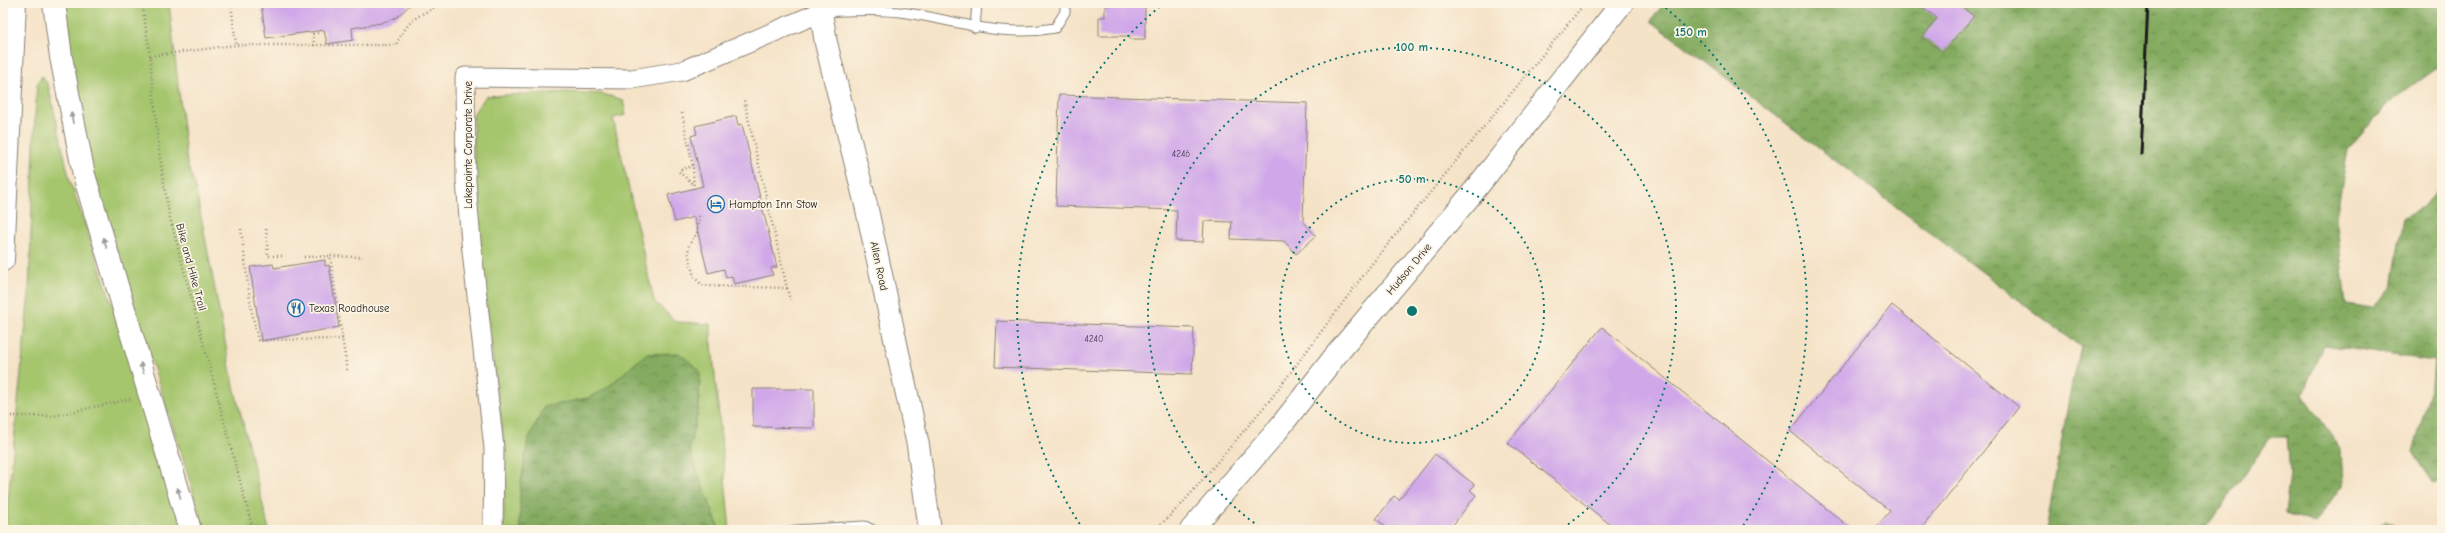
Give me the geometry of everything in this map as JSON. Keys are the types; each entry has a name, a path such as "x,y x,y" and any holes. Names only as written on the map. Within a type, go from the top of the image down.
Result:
{"main road":[{"path":"3,260 15,3"},
{"path":"54,3 61,57 84,174 190,530"},
{"name":"Hudson Drive","path":"1190,530 1276,432 1336,355 1470,196 1622,3"},
{"name":"Allen Road","path":"822,8 826,43 866,205 918,445 930,530"}],"street":[{"name":"Lakepointe Corporate Drive","path":"493,530 494,448 466,182 465,77 632,79 682,71 822,8"}],"lane":[{"path":"975,28 977,3"},
{"path":"822,8 906,13 975,28 1030,33 1055,28 1065,12 1065,3"},
{"path":"793,530 865,526 874,530"}],"path":[{"name":"Bike and Hike Trail","path":"142,3 150,56 159,152 169,214 253,530"},
{"path":"231,3 236,44"},
{"path":"150,56 236,44 314,46 396,45 408,23 419,14 433,9 433,3"},
{"path":"1155,530 1181,505 1270,400 1367,270 1585,3"},
{"path":"314,46 313,34 324,32"},
{"path":"744,100 790,300"},
{"path":"682,113 693,166 692,184"},
{"path":"693,166 682,169 680,172 692,184 694,189"},
{"path":"699,216 697,233 688,252 694,277 698,282 710,286 787,288"},
{"path":"241,229 251,308 258,340 342,339"},
{"path":"266,229 268,256 285,256"},
{"path":"330,256 347,370"},
{"path":"304,257 363,257"},
{"path":"3,416 53,416 116,401 150,396"}],"green space":[{"path":"62,3 169,3 187,164 195,185 232,378 269,530 204,530 172,424 120,265 89,159 75,105"},
{"path":"1664,3 2442,3 2442,64 2389,102 2348,150 2336,217 2346,304 2373,308 2392,287 2403,217 2426,205 2442,186 2442,481 2434,484 2413,452 2432,384 2434,361 2323,345 2303,394 2341,449 2343,484 2315,523 2285,513 2290,474 2287,437 2271,437 2208,525 2201,530 2046,530 2069,398 2081,347 1651,21"},
{"path":"42,76 48,85 70,181 139,382 185,530 5,530 29,293 35,116 37,84"},
{"path":"568,92 603,94 623,100 626,115 613,118 654,301 676,322 710,324 730,530 503,530 506,459 488,320 475,195 473,114 486,96"},
{"path":"679,353 700,371 699,407 689,449 719,528 716,530 520,530 520,489 528,440 544,407 588,398 608,387 646,354"},
{"path":"2386,520 2404,530 2370,530"}],"building":[{"path":"261,3 412,3 397,17 381,23 352,28 353,40 327,44 324,30 266,38"},
{"path":"1110,3 1145,3 1145,39 1130,39 1130,36 1099,36 1099,17 1105,17 1105,6 1110,5"},
{"path":"1917,3 1956,3 1974,16 1943,52 1923,37 1937,18"},
{"path":"1059,95 1307,103 1303,221 1316,236 1296,254 1284,241 1231,239 1232,222 1204,221 1203,242 1176,241 1177,210 1056,206"},
{"name":"Hampton Inn Stow","path":"736,116 738,125 742,124 777,267 771,268 773,275 734,284 732,276 726,278 724,269 708,273 694,217 675,222 668,195 703,186 691,136 697,134 695,126"},
{"name":"Texas Roadhouse","path":"325,260 325,266 329,265 339,327 261,341 250,267 273,264 274,268"},
{"path":"1892,305 2019,407 1920,530 1874,530 1890,511 1790,431"},
{"path":"997,321 1194,328 1192,374 995,367"},
{"path":"1602,327 1853,530 1617,530 1508,443"},
{"path":"753,389 814,389 814,428 753,427"},
{"path":"1435,454 1475,485 1470,490 1476,495 1449,530 1390,530 1376,519 1394,496 1399,500"}],"railway":[{"path":"2141,154 2148,3"}],"place":[{"name":"Hampton Inn Stow","path":"716,204"},
{"name":"Texas Roadhouse","path":"296,308"}]}
